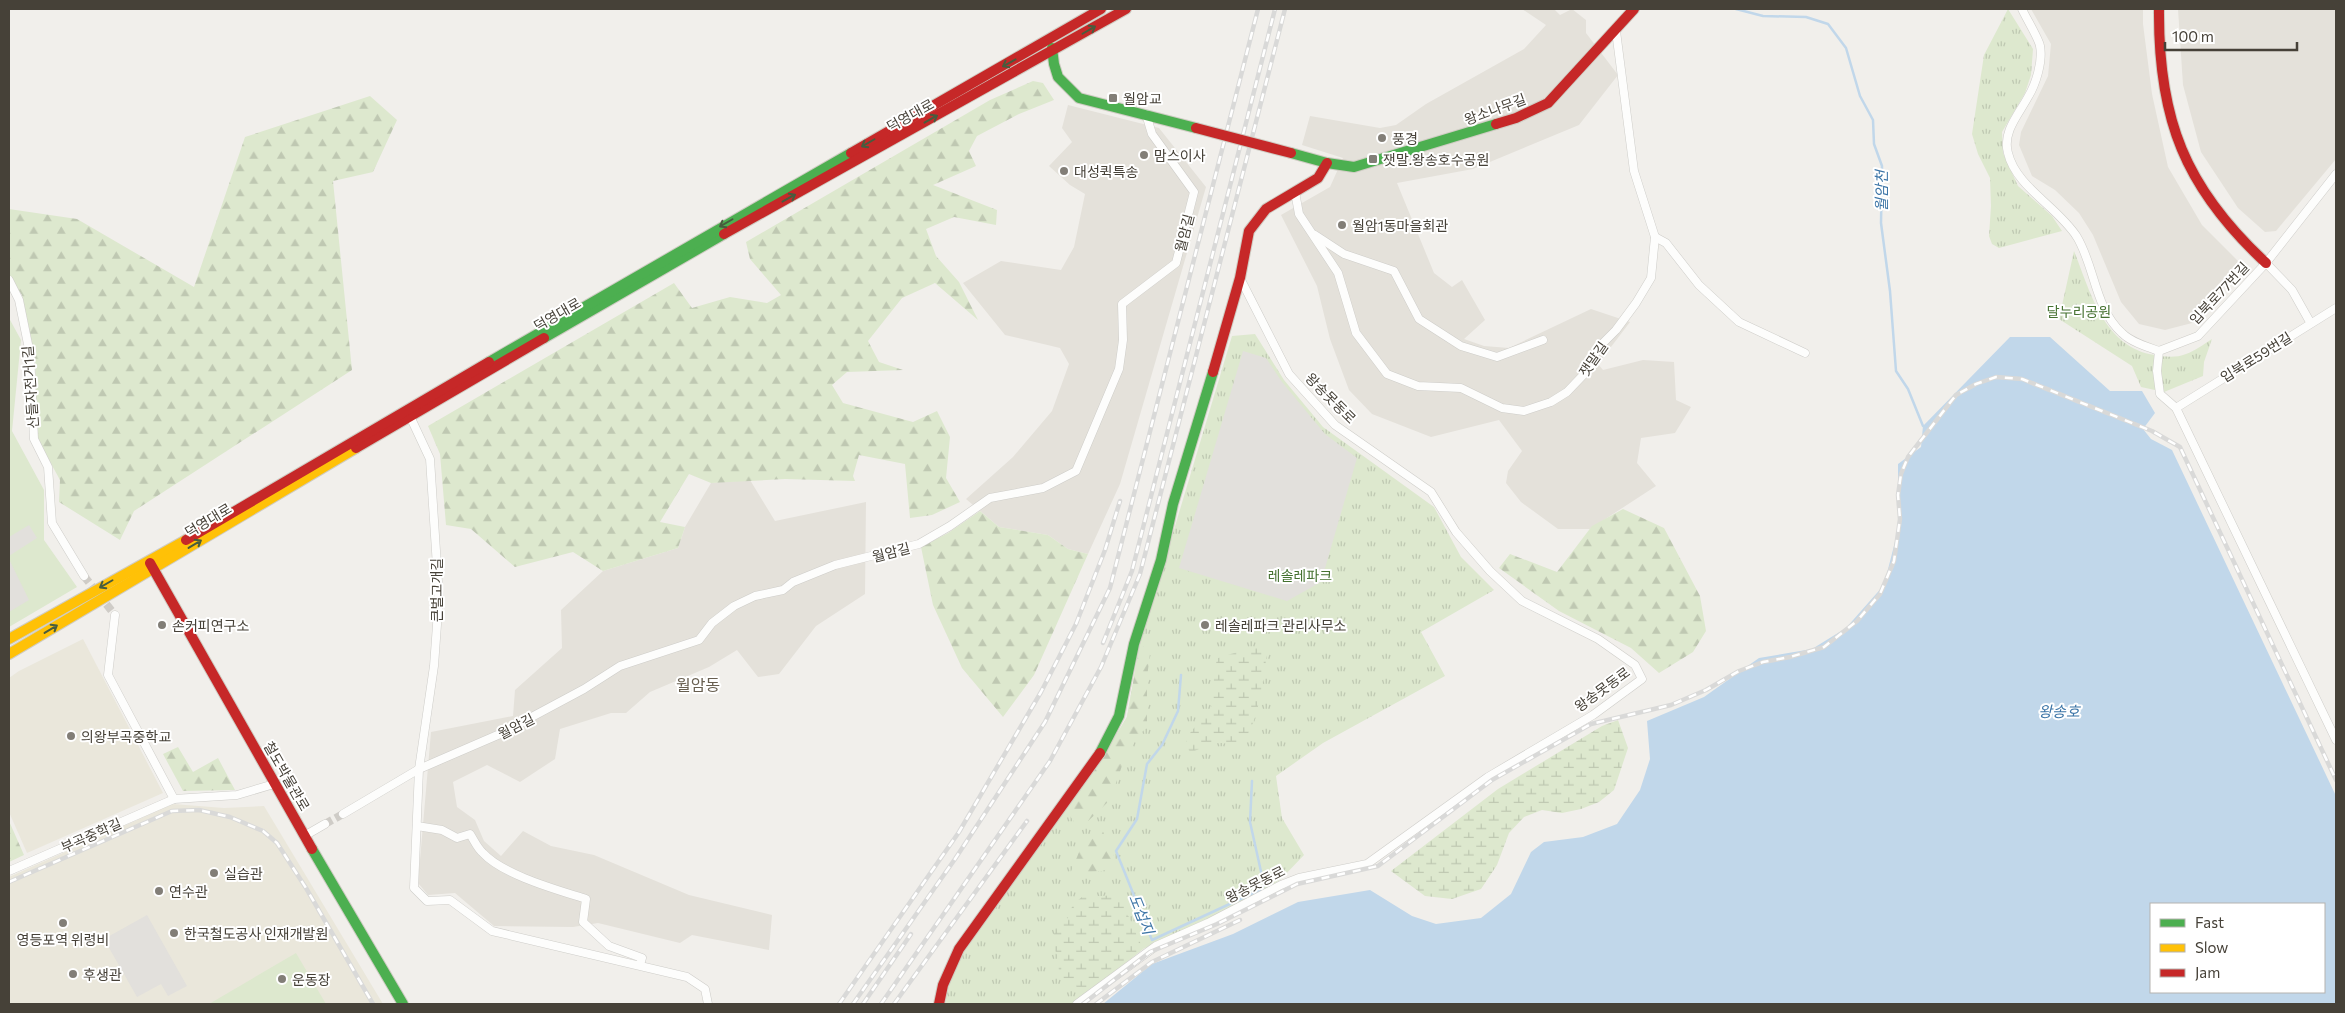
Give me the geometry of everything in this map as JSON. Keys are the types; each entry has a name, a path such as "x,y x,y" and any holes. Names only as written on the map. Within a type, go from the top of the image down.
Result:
{"street":[{"name":"덕영대로","path":"9,654 151,565 668,257 1102,9"},
{"name":"덕영대로","path":"408,412 1126,9"},
{"name":"왕소나무길","path":"1327,163 1354,167 1378,161 1516,118 1548,103 1616,31 1634,9"},
{"path":"2022,9 2040,45 2037,74 2029,97 2008,134 2008,153 2024,183 2058,212 2077,238 2108,316 2122,333 2145,347 2159,351 2157,371 2160,394 2176,408 2336,740"},
{"name":"입북로77번길","path":"2159,351 2198,336 2266,263 2243,242 2222,216 2200,188 2185,161 2166,90 2158,27 2160,9"},
{"name":"잿말길","path":"1295,192 1299,214 1338,273 1356,333 1387,374 1418,386 1461,388 1502,408 1524,411 1550,402 1567,392 1588,370 1597,349 1616,330 1636,303 1651,278 1655,237 1634,171 1616,31"},
{"path":"939,1004 943,985 959,949 1096,760 1119,716 1134,644 1161,560 1173,504 1204,406 1240,278 1249,231 1266,209 1318,178 1327,163 1146,114 1079,98 1065,87 1054,69 1052,39"},
{"name":"월암길","path":"343,814 419,769 500,734 584,689 620,666 699,640 712,623 734,606 755,596 783,590 793,582 835,565 919,544 950,526 990,498 1043,488 1076,470 1119,369 1123,340 1122,304 1176,263 1194,192 1152,134 1146,114"},
{"path":"2310,322 2292,290 2266,263 2336,174"},
{"path":"1312,232 1344,254 1394,271 1419,319 1461,346 1498,358 1543,340"},
{"path":"1655,237 1666,243 1699,286 1739,322 1804,353"},
{"name":"왕송못동로","path":"1077,1004 1156,946 1208,923 1281,885 1299,878 1367,864 1488,777 1592,715 1642,679 1634,665 1598,639 1522,601 1490,571 1456,532 1431,492 1390,461 1335,425 1289,374 1240,278"},
{"name":"산들자전거1길","path":"9,280 19,300 30,354 34,439 48,467 52,523 84,576"},
{"name":"입북로59번길","path":"2176,408 2310,322 2336,308"},
{"name":"큰벌고개길","path":"408,412 430,459 439,597 434,666 419,769 414,888 427,901 450,900 492,931 641,962"},
{"name":"덕영대로","path":"9,639 151,565"},
{"name":"철도박물관로","path":"151,565 274,784 306,835 403,1004"},
{"path":"115,615 108,675 174,799"},
{"name":"부곡중학길","path":"9,872 174,799 237,795 274,784"},
{"path":"306,835 325,824"},
{"path":"417,826 442,830 458,838 470,834 482,853 495,864 540,884 586,899 583,922 609,946 641,962 688,977 705,989 708,1004"}],"shaded area":[{"path":"1522,9 1554,9 1560,15 1572,9 1586,20 1586,33 1618,75 1579,125 1473,169 1397,183 1434,273 1452,287 1462,280 1485,320 1464,339 1484,346 1509,348 1591,309 1630,322 1598,364 1603,370 1643,360 1674,362 1676,400 1691,407 1675,433 1641,438 1637,463 1656,486 1590,529 1558,529 1521,502 1506,483 1508,471 1522,451 1499,420 1431,437 1372,414 1349,390 1330,339 1317,286 1281,215 1330,187 1343,158 1302,145 1310,116 1380,128 1396,125 1426,104 1524,49 1546,25"},
{"path":"2031,9 2143,9 2143,24 2152,94 2168,167 2202,225 2242,265 2192,323 2165,330 2139,324 2121,302 2093,235 2079,213 2055,190 2032,176 2019,145 2021,132 2048,76 2051,44"},
{"path":"2178,9 2336,9 2336,159 2276,231 2265,232 2238,208 2201,152 2183,85"},
{"path":"1068,105 1159,128 1206,187 1120,484 1088,554 1068,549 1048,535 999,527 966,499 1013,457 1052,411 1069,364 1060,348 1005,335 963,283 1001,261 1061,270 1074,247 1085,194 1070,185 1049,166 1072,142 1062,128"},
{"path":"1243,351 1266,358 1282,382 1325,434 1357,458 1321,582 1287,601 1179,568"},
{"path":"750,480 775,521 866,502 865,594 816,626 779,674 758,677 737,650 709,667 650,692 626,713 611,713 560,729 555,759 520,782 487,765 453,782 457,807 475,820 484,841 501,856 523,831 551,846 594,855 689,895 772,915 769,950 692,935 680,943 598,923 573,927 494,926 455,893 428,895 418,883 431,732 513,716 515,690 562,648 561,610 603,571 678,548 685,527 711,483"},
{"path":"29,525 37,538 9,556 9,537"},
{"path":"9,559 29,600 9,612"},
{"name":"의왕부곡중학교","path":"83,639 163,793 27,853 9,812 9,678 19,671"},
{"name":"한국철도공사 인재개발원","path":"173,804 224,808 264,806 383,1004 9,1004 9,877"},
{"path":"147,915 187,986 168,996 161,984 137,997 104,939"}],"green space":[{"path":"2008,9 2033,49 2031,75 2025,93 2002,132 2003,153 2018,186 2052,216 2062,231 1999,248 1992,244 1989,236 1990,178 1978,154 1972,134 1984,55"},
{"path":"1033,81 1043,83 1054,100 1019,114 977,136 969,151 976,166 933,185 997,210 996,225 954,217 926,229 936,256 959,282 978,320 935,283 902,298 868,341 879,362 903,370 847,372 832,385 843,403 913,422 937,411 950,437 946,478 960,502 932,515 910,518 905,464 859,455 853,476 855,481 785,479 711,483 689,474 660,522 685,527 678,548 603,571 573,552 515,567 471,529 446,525 440,454 428,426 674,283 692,308 730,297 767,303 781,295 750,259 746,242 990,100"},
{"path":"370,96 397,120 373,172 333,181 352,370 134,511 120,540 59,502 60,480 37,438 35,357 22,295 9,276 9,209 77,219 194,287 245,137"},
{"name":"달누리공원","path":"2074,251 2093,300 2101,315 2111,330 2123,341 2138,350 2170,357 2189,353 2212,339 2204,362 2203,376 2164,392 2141,387 2132,366 2059,319"},
{"path":"9,318 21,340 12,431 44,490 44,540 77,587 9,627"},
{"name":"레솔레파크","path":"1255,334 1284,380 1323,427 1434,507 1461,557 1494,590 1421,632 1445,676 1323,743 1276,776 1282,818 1304,855 1281,879 1258,895 1143,949 1072,1004 945,1004 948,982 962,951 1101,760 1127,717 1140,643 1232,336"},
{"path":"1623,509 1664,528 1700,596 1706,631 1693,652 1659,673 1631,648 1559,611 1499,568 1510,554 1557,572 1592,526"},
{"path":"980,511 999,527 1048,535 1068,549 1088,554 1034,675 1003,717 962,668 933,605 921,547 948,533"},
{"path":"1140,643 1150,653 1147,678 1147,727 1137,737 1123,763 1110,800 1084,825 1075,823 1070,816 1069,803 1101,760 1127,717"},
{"path":"1262,647 1268,651 1261,695 1248,734 1241,742 1233,745 1217,743 1192,752 1186,749 1187,739 1208,713 1211,706 1214,671 1218,658 1247,649"},
{"path":"1618,720 1628,748 1614,790 1599,802 1581,809 1562,813 1542,810 1524,817 1509,833 1497,865 1481,889 1452,899 1425,896 1391,871 1498,789 1602,726"},
{"path":"178,747 193,772 218,758 235,790 183,791 163,754"},
{"path":"9,821 24,855 9,862"},
{"path":"1100,825 1118,865 1102,871 1070,874 1082,845"},
{"path":"1119,895 1143,949 1081,998 1081,989 1073,985 1068,988 1059,972 1058,958 1052,941 1057,923 1068,918 1073,904 1082,897"},
{"name":"운동장","path":"296,953 326,1004 209,1004"}],"water":[{"name":"왕송호","path":"2010,337 2050,337 2110,391 2142,391 2155,413 2143,429 2151,439 2172,450 2336,796 2336,1004 1103,1004 1152,964 1233,934 1298,902 1370,890 1412,916 1436,924 1481,918 1511,894 1531,852 1544,842 1583,837 1617,824 1640,790 1650,759 1647,721 1704,697 1759,658 1812,649 1846,628 1884,585 1898,530 1898,464 1921,447 1923,426"}],"waterway":[{"name":"월암천","path":"1736,9 1763,16 1806,17 1828,24 1846,48 1860,96 1873,120 1874,144 1882,166 1881,223 1890,291 1896,371 1908,389 1923,426"},
{"name":"도섭지","path":"1181,675 1178,711 1162,745 1147,764 1137,819 1116,851 1152,940 1262,889 1264,885 1250,822 1252,781"}],"tunnel":[{"path":"84,576 115,615"},
{"path":"325,824 343,814"}],"railway":[{"path":"853,1004 955,859 1045,722 1110,588 1258,9"},
{"path":"1103,643 1132,571 1275,9"},
{"path":"881,1004 1050,761 1101,667 1140,574 1285,9"},
{"path":"1083,1004 1150,952 1217,924 1297,884 1378,866 1492,780 1591,724 1671,705 1706,690 1739,671 1763,662 1790,657 1824,647 1857,621 1880,594 1894,561 1900,519 1898,495 1901,474 1908,457 1956,395 1976,384 1996,377 2022,379 2152,431 2180,447 2336,780"},
{"path":"839,1004 959,832 1041,692 1076,624 1105,550 1120,501"},
{"path":"9,882 172,811 199,810 230,817 263,831 277,843 306,888 373,1004"},
{"path":"894,1004 1027,821"},
{"path":"1096,1004 1152,962 1240,920"},
{"path":"863,1004 911,934"}],"traffic: fast":[{"path":"1052,48 1058,77 1079,98 1196,128"},
{"path":"1291,153 1327,163 1354,167 1496,124"},
{"path":"489,362 851,153"},
{"path":"544,338 724,234"},
{"path":"1100,753 1119,716 1134,644 1161,560 1173,504 1213,372"},
{"path":"312,849 403,1004"}],"traffic: slow":[{"path":"9,654 356,448"},
{"path":"9,639 186,540"}],"traffic: jam":[{"path":"851,153 1101,9"},
{"path":"724,234 1126,9"},
{"path":"1496,124 1516,118 1548,103 1634,9"},
{"path":"2159,9 2160,48 2164,85 2171,118 2182,149 2196,179 2215,207 2238,235 2266,263"},
{"path":"1196,128 1291,153"},
{"path":"1213,372 1240,278 1249,231 1266,209 1318,178 1327,163"},
{"path":"356,448 544,338"},
{"path":"186,540 489,362"},
{"path":"150,563 312,849"},
{"path":"939,1004 943,985 959,949 1100,753"}],"place":[{"name":"월암교","path":"1113,98"},
{"name":"풍경","path":"1382,138"},
{"name":"맘스이사","path":"1144,155"},
{"name":"잿말.왕송호수공원","path":"1373,159"},
{"name":"대성퀵특송","path":"1064,171"},
{"name":"월암1동마을회관","path":"1342,225"},
{"name":"손커피연구소","path":"162,625"},
{"name":"레솔레파크 관리사무소","path":"1205,625"},
{"name":"의왕부곡중학교","path":"71,736"},
{"name":"실습관","path":"214,873"},
{"name":"연수관","path":"159,891"},
{"name":"영등포역 위령비","path":"63,923"},
{"name":"한국철도공사 인재개발원","path":"174,933"},
{"name":"후생관","path":"73,974"},
{"name":"운동장","path":"282,979"}],"district":[{"name":"월암동","path":"698,684"}]}
